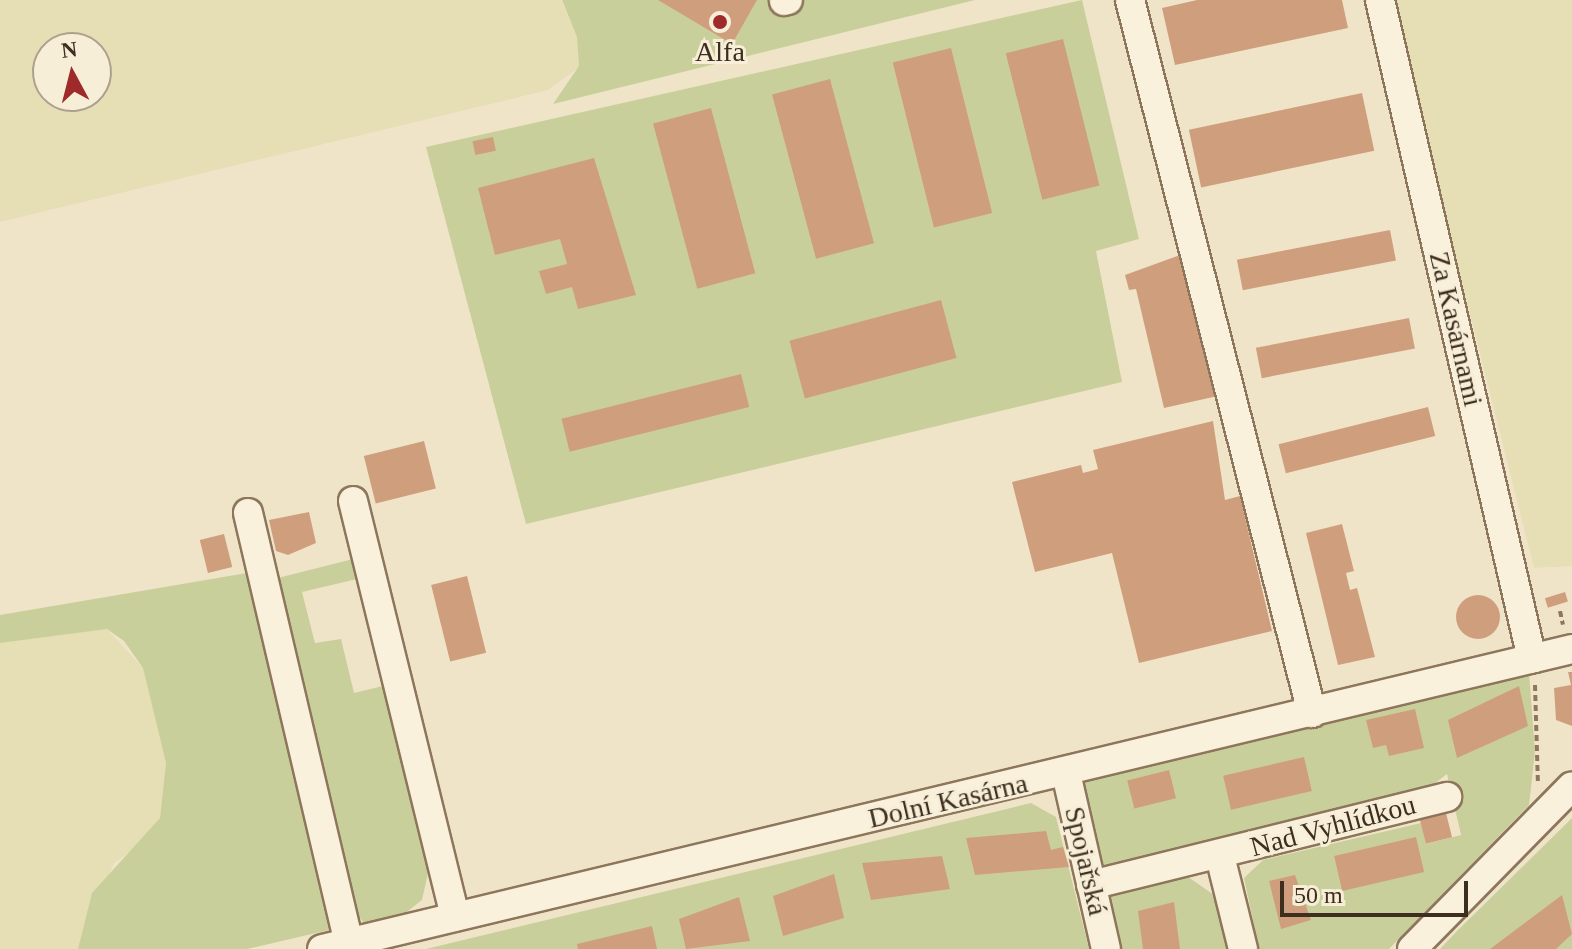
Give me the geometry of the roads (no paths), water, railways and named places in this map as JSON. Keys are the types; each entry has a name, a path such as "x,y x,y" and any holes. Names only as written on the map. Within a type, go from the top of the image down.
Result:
{"street":[{"path":"1130,0 1312,713"},
{"name":"Za Kasárnami","path":"1380,0 1532,659"},
{"path":"353,501 455,917"},
{"path":"248,513 336,946"},
{"name":"Dolní Kasárna","path":"336,946 1572,649"},
{"name":"Spojařská","path":"1066,773 1106,949"},
{"path":"1412,949 1572,786"},
{"name":"Nad Vyhlídkou","path":"1091,885 1220,856 1447,797"},
{"name":"Nad Vyhlídkou","path":"1220,856 1243,949"}],"place":[{"name":"Alfa","path":"720,22"}]}
